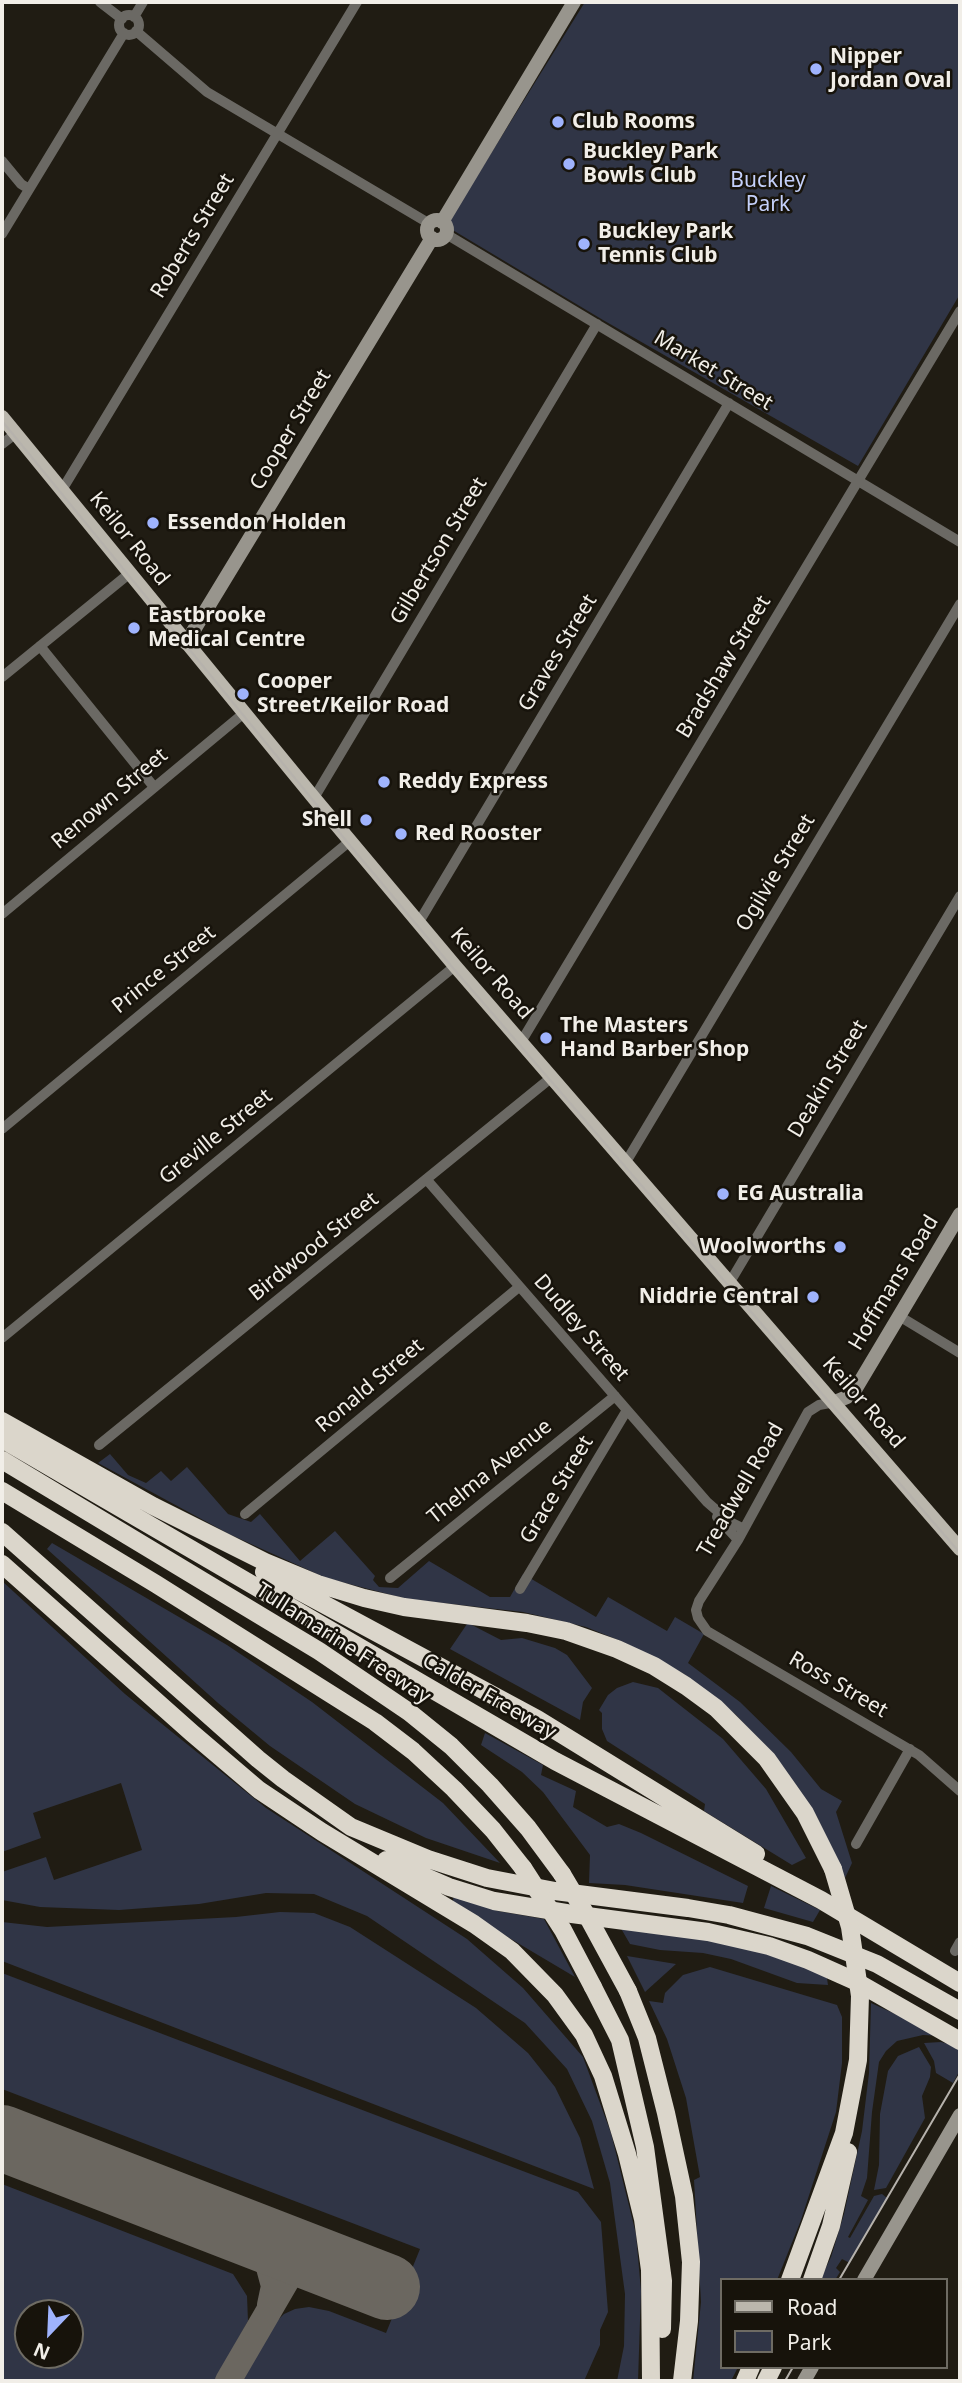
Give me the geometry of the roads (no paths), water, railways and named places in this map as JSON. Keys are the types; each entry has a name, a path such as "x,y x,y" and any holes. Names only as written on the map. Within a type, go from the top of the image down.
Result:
{"highway":[{"path":"2,1421 294,1590 537,1719 752,1852 821,1900"},
{"name":"Calder Freeway","path":"2,1439 555,1761 821,1900 960,1983"},
{"name":"Tullamarine Freeway","path":"2,1460 319,1651 409,1712 451,1746 490,1785 528,1828 562,1874 628,1991 647,2038 666,2113 684,2196 691,2262 689,2321 682,2381"},
{"path":"2,1492 156,1584 375,1722 454,1788 493,1830 523,1868 563,1930 620,2040 634,2095 652,2184 663,2281 660,2356 653,2381"},
{"path":"153,1506 265,1562 341,1592 404,1607 527,1623 566,1631 617,1648 654,1666 716,1708 767,1759 805,1813 833,1869 850,1927 860,1996 858,2060 850,2106 829,2178 791,2278"},
{"path":"2,1532 258,1759 351,1827"},
{"path":"2,1546 206,1731 283,1788 351,1827 428,1859 487,1878 555,1891 729,1915 807,1936 877,1964 960,2011"},
{"path":"2,1564 259,1790 474,1924 512,1951 555,1995 584,2035 603,2076 627,2154 643,2219 650,2270 653,2381"},
{"path":"299,1816 398,1866 449,1887 494,1901 708,1932 788,1953 855,1981 960,2041"},
{"path":"813,2278 831,2226 848,2153 850,2106"}],"main road":[{"name":"Keilor Road","path":"2,417 455,966 960,1549"}],"street":[{"path":"100,2 122,19"},
{"path":"134,17 143,2"},
{"name":"Roberts Street","path":"61,489 357,2"},
{"name":"Cooper Street","path":"186,643 574,2"},
{"path":"129,15 134,17 139,24 136,32 129,35 124,33 120,25 122,19 129,15"},
{"name":"Market Street","path":"136,32 207,92 960,542"},
{"path":"2,234 124,33"},
{"path":"2,161 12,175 29,189"},
{"name":"Bradshaw Street","path":"521,1042 960,311"},
{"name":"Gilbertson Street","path":"314,798 597,324"},
{"name":"Graves Street","path":"418,922 729,403"},
{"path":"2,444 15,434"},
{"path":"2,677 130,573"},
{"name":"Ogilvie Street","path":"626,1162 960,604"},
{"path":"40,646 154,787"},
{"name":"Renown Street","path":"2,914 244,713"},
{"name":"Prince Street","path":"2,1129 350,841"},
{"name":"Deakin Street","path":"730,1282 960,896"},
{"name":"Greville Street","path":"2,1338 455,966"},
{"name":"Birdwood Street","path":"99,1445 552,1077"},
{"name":"Dudley Street","path":"427,1180 738,1540"},
{"name":"Hoffmans Road","path":"835,1402 855,1390 960,1214"},
{"name":"Ronald Street","path":"245,1514 519,1287"},
{"path":"899,1316 960,1353"},
{"name":"Thelma Avenue","path":"390,1578 615,1396"},
{"name":"Treadwell Road","path":"697,1615 699,1601 738,1540 808,1412 819,1405 835,1402"},
{"name":"Grace Street","path":"520,1589 626,1410"},
{"name":"Dudley Street","path":"707,1502 730,1522 744,1529"},
{"name":"Ross Street","path":"697,1615 699,1623 707,1631 910,1749 960,1791"},
{"path":"856,1844 910,1749"},
{"path":"865,2278 960,2115"}],"tram line":[{"path":"2,421 453,968 960,1553"},
{"path":"840,2278 960,2074"},
{"path":"785,2381 792,2369"}],"place":[{"name":"Nipper Jordan Oval","path":"816,69"},
{"name":"Club Rooms","path":"558,122"},
{"name":"Buckley Park Bowls Club","path":"569,164"},
{"name":"Buckley Park Tennis Club","path":"584,244"},
{"name":"Essendon Holden","path":"153,523"},
{"name":"Eastbrooke Medical Centre","path":"134,628"},
{"name":"Cooper Street/Keilor Road","path":"243,694"},
{"name":"Reddy Express","path":"384,782"},
{"name":"Shell","path":"366,820"},
{"name":"Red Rooster","path":"401,834"},
{"name":"The Masters Hand Barber Shop","path":"546,1038"},
{"name":"EG Australia","path":"723,1194"},
{"name":"Woolworths","path":"840,1247"},
{"name":"Niddrie Central","path":"813,1297"}],"park label":[{"name":"Buckley Park","path":"768,193"}]}
